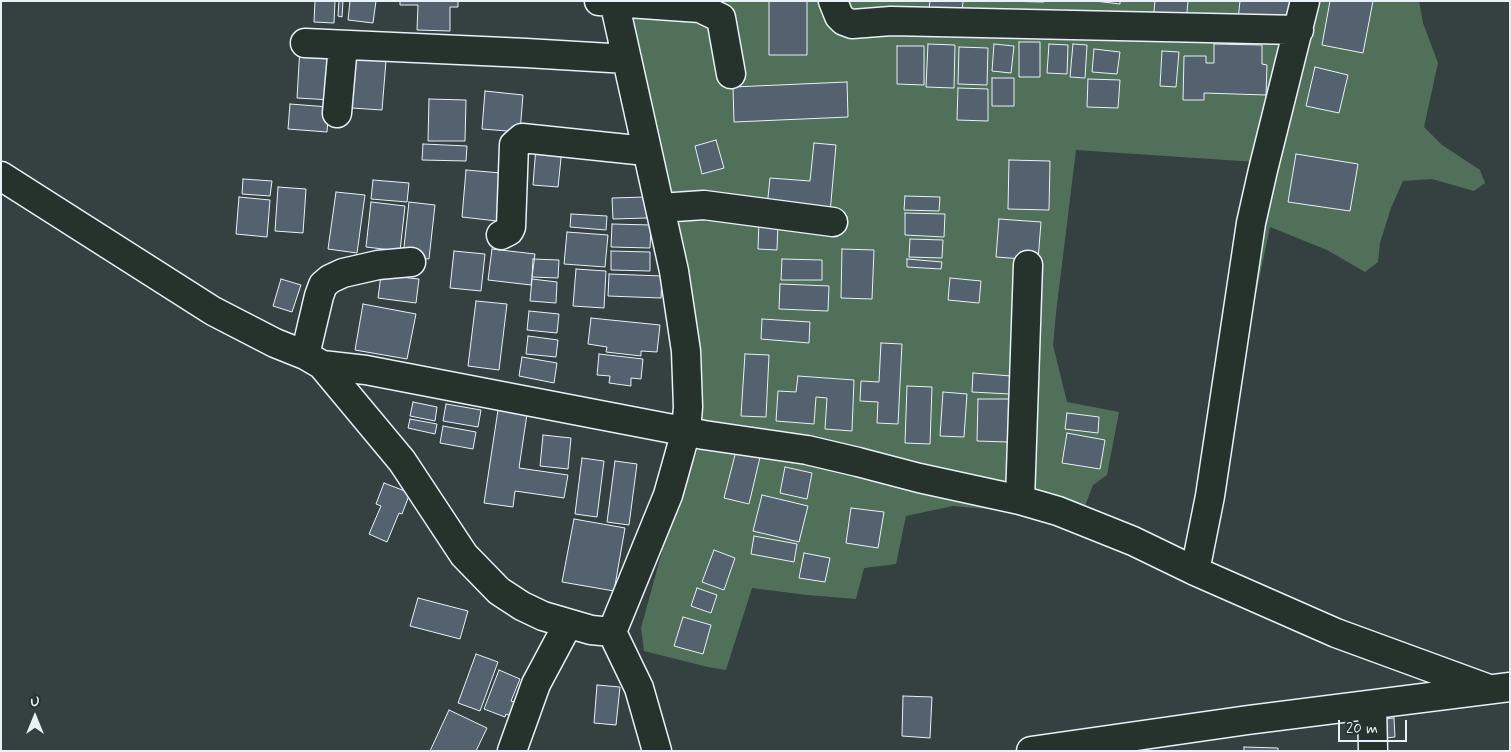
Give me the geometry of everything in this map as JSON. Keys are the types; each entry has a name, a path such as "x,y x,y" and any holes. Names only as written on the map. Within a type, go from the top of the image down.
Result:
{"street":[{"path":"833,1 839,16 844,21 852,24 891,21 1299,30"},
{"path":"1195,571 1210,496 1251,223 1305,1"},
{"path":"703,434 688,407 686,350 674,270 668,208 646,150 627,59 609,2 700,8 720,18 731,74"},
{"path":"306,43 627,59"},
{"path":"337,113 343,45"},
{"path":"501,235 509,231 510,227 514,145 518,140 532,138 646,150"},
{"path":"1,176 213,310 314,360 703,434 807,450 919,478 1020,500 1058,511 1124,537 1195,571 1336,633 1500,688"},
{"path":"668,208 704,205 833,222"},
{"path":"411,262 378,265 343,273 330,279 323,285 319,296 314,360 402,461 464,555 499,591 522,606 543,616 591,630 612,632"},
{"path":"1020,500 1028,265"},
{"path":"657,751 639,688 612,632 668,495 703,434"},
{"path":"512,751 536,684 568,624"},
{"path":"1032,751 1238,721 1500,688"},
{"path":"1372,705 1373,751"}],"green space":[{"path":"611,1 1419,1 1423,23 1438,63 1424,127 1442,145 1480,170 1485,183 1474,191 1432,179 1403,181 1391,208 1380,243 1378,262 1365,272 1327,250 1270,227 1255,299 1236,412 1256,162 1076,150 1053,345 1067,402 1119,412 1107,475 1093,485 1085,506 1066,510 684,432 684,271"},
{"path":"702,438 1064,516 953,506 906,516 896,564 864,568 856,599 752,588 726,670 708,667 644,651 641,628 669,526"}],"building":[{"path":"315,1 335,1 334,23 314,22"},
{"path":"339,1 343,1 342,17 338,16"},
{"path":"350,1 376,1 373,23 348,20"},
{"path":"400,1 458,1 458,7 450,7 450,31 417,30 418,5 400,5"},
{"path":"769,1 807,1 807,55 769,55"},
{"path":"930,1 963,1 962,12 929,9"},
{"path":"1000,1 1044,1 1044,2"},
{"path":"1095,1 1120,1 1120,4"},
{"path":"1155,1 1188,1 1186,24 1153,21"},
{"path":"1240,1 1296,1 1295,24 1238,20"},
{"path":"1330,1 1373,1 1363,53 1322,45"},
{"path":"1019,42 1040,42 1040,77 1019,77"},
{"path":"928,44 955,45 954,88 926,87"},
{"path":"994,44 1014,46 1011,73 992,71"},
{"path":"1049,44 1068,45 1067,74 1047,73"},
{"path":"1073,44 1087,45 1085,78 1070,77"},
{"path":"1214,44 1262,45 1262,64 1267,65 1266,95 1204,93 1204,100 1183,100 1184,56 1206,56 1206,63 1214,63"},
{"path":"897,46 924,46 924,85 897,84"},
{"path":"300,47 335,49 332,100 297,98"},
{"path":"959,47 988,48 987,85 958,84"},
{"path":"1094,49 1120,52 1117,74 1092,72"},
{"path":"1162,51 1179,52 1176,87 1160,86"},
{"path":"355,59 386,61 382,110 352,108"},
{"path":"1315,67 1348,75 1339,113 1306,106"},
{"path":"992,78 1014,78 1014,106 992,106"},
{"path":"1088,79 1120,80 1118,108 1087,107"},
{"path":"847,82 848,117 734,122 733,87"},
{"path":"958,88 988,89 988,121 957,120"},
{"path":"485,91 523,95 520,132 482,129"},
{"path":"429,99 466,100 465,141 428,141"},
{"path":"290,104 329,107 327,132 288,129"},
{"path":"716,140 724,168 702,174 695,146"},
{"path":"814,143 836,145 830,213 767,207 770,178 810,181"},
{"path":"423,144 467,146 466,161 422,160"},
{"path":"536,147 562,149 558,187 533,185"},
{"path":"1296,154 1358,164 1350,211 1288,202"},
{"path":"1009,160 1050,161 1049,210 1008,209"},
{"path":"466,170 501,173 497,221 462,217"},
{"path":"243,179 272,181 270,196 242,194"},
{"path":"373,180 409,183 407,202 371,199"},
{"path":"278,187 306,189 303,233 275,231"},
{"path":"336,192 365,195 357,253 328,249"},
{"path":"905,196 940,197 939,211 904,210"},
{"path":"239,197 270,200 267,237 236,234"},
{"path":"646,197 647,218 613,219 612,198"},
{"path":"371,202 405,206 400,251 366,247"},
{"path":"409,202 435,205 429,259 403,256"},
{"path":"905,213 945,214 944,237 905,235"},
{"path":"571,214 607,216 606,230 570,227"},
{"path":"999,219 1041,222 1038,260 996,257"},
{"path":"759,221 778,223 777,250 758,249"},
{"path":"612,224 651,225 650,248 611,247"},
{"path":"567,232 608,235 605,267 564,264"},
{"path":"910,239 943,240 942,258 909,257"},
{"path":"492,249 535,254 531,285 488,280"},
{"path":"842,249 874,250 872,299 841,298"},
{"path":"454,251 485,254 481,291 450,288"},
{"path":"611,251 650,252 650,271 611,270"},
{"path":"533,259 559,260 558,278 532,277"},
{"path":"782,259 822,260 822,280 781,280"},
{"path":"907,259 942,262 941,269 907,267"},
{"path":"576,269 606,271 604,308 573,306"},
{"path":"609,274 662,276 661,298 608,296"},
{"path":"381,275 419,279 416,303 378,298"},
{"path":"950,278 981,281 979,303 948,300"},
{"path":"281,279 301,285 292,312 273,306"},
{"path":"532,279 557,282 556,303 530,301"},
{"path":"780,284 829,286 828,311 779,309"},
{"path":"476,301 507,304 499,370 468,366"},
{"path":"363,304 416,314 407,359 355,350"},
{"path":"529,311 559,314 557,333 527,330"},
{"path":"591,318 660,325 657,352 641,351 641,356 606,352 607,347 588,344"},
{"path":"762,319 810,322 809,343 761,339"},
{"path":"528,336 558,340 556,357 526,354"},
{"path":"881,343 902,344 898,424 877,423 878,402 860,401 861,381 879,382"},
{"path":"599,354 643,359 641,379 631,378 631,386 609,383 610,376 597,375"},
{"path":"745,354 769,355 766,417 741,416"},
{"path":"522,357 557,363 554,383 519,376"},
{"path":"973,373 1011,376 1010,394 972,392"},
{"path":"798,376 854,380 852,431 825,429 827,398 816,397 814,424 776,421 778,391 796,392"},
{"path":"907,386 932,387 930,444 905,443"},
{"path":"943,392 967,394 964,437 940,436"},
{"path":"978,399 1009,399 1008,442 977,441"},
{"path":"413,402 437,407 435,421 410,416"},
{"path":"446,404 481,410 478,427 443,421"},
{"path":"498,410 527,414 519,468 568,475 564,498 515,491 513,507 484,503"},
{"path":"1067,413 1099,417 1098,433 1065,429"},
{"path":"410,419 437,424 435,434 408,428"},
{"path":"443,426 476,432 473,449 440,443"},
{"path":"1067,433 1105,440 1100,469 1062,463"},
{"path":"543,435 571,438 568,469 540,466"},
{"path":"737,447 761,453 749,504 724,498"},
{"path":"582,458 604,461 597,517 575,514"},
{"path":"615,461 637,464 629,525 607,522"},
{"path":"785,467 812,473 807,499 780,493"},
{"path":"384,483 410,493 402,514 399,513 387,542 369,534 381,506 376,504"},
{"path":"762,495 808,506 799,542 753,531"},
{"path":"851,508 884,512 878,548 846,543"},
{"path":"574,519 625,528 614,591 562,582"},
{"path":"754,536 797,544 794,562 751,554"},
{"path":"714,550 735,558 724,590 702,582"},
{"path":"804,553 830,558 825,582 799,578"},
{"path":"697,588 717,595 711,613 691,606"},
{"path":"418,598 468,611 460,639 410,626"},
{"path":"683,617 711,625 703,654 674,646"},
{"path":"476,654 498,662 480,711 458,703"},
{"path":"499,670 520,679 511,701 520,705 515,718 506,714 505,717 484,709"},
{"path":"597,685 620,687 616,725 594,723"},
{"path":"903,696 932,697 930,738 902,736"},
{"path":"449,710 487,728 476,751 430,751"},
{"path":"1394,718 1395,737 1377,739 1375,720"},
{"path":"1244,747 1278,748 1278,751 1244,751"}]}
